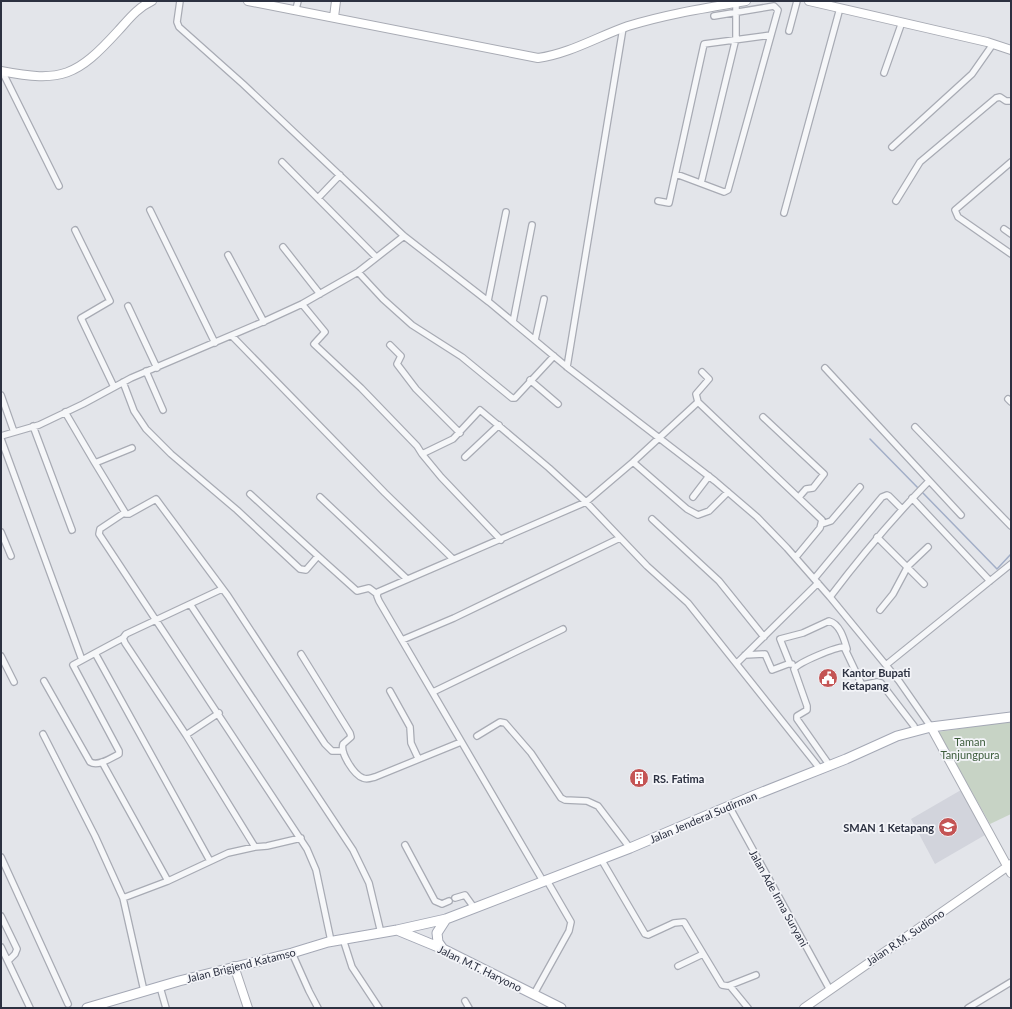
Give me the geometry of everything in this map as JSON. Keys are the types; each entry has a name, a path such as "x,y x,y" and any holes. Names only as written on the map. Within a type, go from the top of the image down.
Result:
{"main road":[{"name":"Jalan Jenderal Sudirman","path":"397,930 446,920 475,909 544,880 630,848 728,806 825,768 897,736 931,728 1011,716"},
{"path":"443,949 438,942 437,933 446,920"},
{"name":"Jalan Brigjend Katamso","path":"87,1008 234,966 292,953 331,941 397,930"},
{"name":"Jalan M.T. Haryono","path":"397,930 443,949 561,1008"}],"street":[{"path":"2,71 52,75 75,70 95,56 137,10 152,1"},
{"path":"180,1 177,22 179,27 243,84 404,236 488,301 567,367 709,476 774,534 830,597 886,665 931,728 1010,868"},
{"path":"248,1 297,5 334,17 538,58 552,56 623,28 680,12 746,1"},
{"path":"334,17 336,1"},
{"path":"789,31 797,1"},
{"path":"809,1 993,44 1011,50"},
{"path":"701,183 736,38 736,3"},
{"path":"676,174 724,192 728,190 778,11 776,7 714,16"},
{"path":"784,213 840,8"},
{"path":"884,73 902,22"},
{"path":"567,367 623,28"},
{"path":"658,201 668,204 676,174 704,44 736,38 771,35"},
{"path":"892,147 972,74 993,44"},
{"path":"2,71 58,186"},
{"path":"896,201 913,170 930,153 996,98 1000,97 1006,101 1011,101"},
{"path":"282,162 319,197 376,258"},
{"path":"1011,162 955,210 958,217 1011,254"},
{"path":"319,197 340,176"},
{"path":"150,210 215,343"},
{"path":"488,301 506,212"},
{"path":"513,322 532,225"},
{"path":"1004,229 1011,234"},
{"path":"75,230 110,301 81,318 114,387"},
{"path":"82,660 1,438 65,412 146,371 157,368 232,336 302,304 358,272 404,236"},
{"path":"283,247 320,294"},
{"path":"228,256 264,322"},
{"path":"358,272 383,299 412,324 462,357 512,398 515,398 530,380 554,356"},
{"path":"535,340 544,299"},
{"path":"302,304 325,332 314,344 361,388 417,446 441,477 501,540"},
{"path":"128,306 157,368"},
{"path":"232,336 385,493 453,559"},
{"path":"390,346 401,356 397,364 413,386 460,433"},
{"path":"825,368 961,515"},
{"path":"146,371 163,410"},
{"path":"702,372 709,379 696,394 698,402 821,518 822,524"},
{"path":"530,380 558,404"},
{"path":"123,382 138,418 171,454 237,510 300,569 306,570 318,556"},
{"path":"1,395 14,432"},
{"path":"377,594 382,590 501,540 586,502 633,462 698,402"},
{"path":"422,454 447,443 460,433 480,410 527,448 586,502 620,538 688,603 825,768"},
{"path":"65,412 124,513 128,515 156,499 222,588 325,744 332,751 342,751"},
{"path":"763,417 824,474 814,488 806,489 799,497"},
{"path":"465,457 499,425"},
{"path":"33,426 72,530"},
{"path":"915,427 1011,526"},
{"path":"95,463 132,448"},
{"path":"633,462 687,509 698,515 709,511 728,492"},
{"path":"693,497 709,476"},
{"path":"830,597 877,537 929,481"},
{"path":"796,558 822,524 830,521 860,487"},
{"path":"250,494 357,591 369,588 377,594 461,742 571,922 569,931 534,994"},
{"path":"737,663 764,637 816,581 882,497 887,495 889,496 902,509"},
{"path":"320,497 408,579"},
{"path":"912,498 990,581"},
{"path":"124,513 100,529 99,534 301,838 315,866 331,941"},
{"path":"652,519 719,581 764,637"},
{"path":"1,532 11,556"},
{"path":"877,537 908,566 924,584"},
{"path":"402,640 454,618 620,538"},
{"path":"880,610 892,597 908,566 928,547"},
{"path":"886,665 1011,564"},
{"path":"44,681 90,762 94,764 102,762 119,752 73,665 123,638 127,633 222,588"},
{"path":"190,604 353,850 369,883 381,933"},
{"path":"790,664 780,639 803,633 829,621 832,622 840,632 862,685 877,682 881,683 906,716 915,731"},
{"path":"433,692 563,629"},
{"path":"123,638 186,735 255,847"},
{"path":"745,655 765,654 772,670 790,664 797,665 841,647 847,649"},
{"path":"95,654 210,861"},
{"path":"301,654 351,735 342,745 342,751 356,773 362,778 368,779 461,742"},
{"path":"1,656 14,682"},
{"path":"797,665 794,672 807,706 807,710 797,716 797,719 825,768"},
{"path":"390,691 410,727 411,743 418,758"},
{"path":"186,735 219,713"},
{"path":"477,736 500,722 505,723 524,745 561,798 565,800 591,802 598,806 630,848"},
{"path":"43,734 95,836 123,898 144,991"},
{"path":"102,762 168,880"},
{"name":"Jalan Ade Irma Suryani","path":"728,806 830,990"},
{"path":"123,898 235,850 267,846 301,838"},
{"path":"405,845 436,901 442,904 465,895 475,909"},
{"path":"1,857 69,1006"},
{"path":"602,859 645,934 648,935 674,923 684,922 720,983 724,986 730,986 756,975"},
{"name":"Jalan R.M. Sudiono","path":"804,1008 930,919 1010,868"},
{"path":"1,916 17,949 15,954 8,961"},
{"path":"343,939 352,967 379,1008"},
{"path":"1,947 30,1008"},
{"path":"292,953 318,1008"},
{"path":"678,966 703,954"},
{"path":"234,966 248,1008"},
{"path":"968,1008 1011,982"},
{"path":"730,986 748,1008"},
{"path":"160,987 166,1008"},
{"path":"464,1001 468,1008"}],"shaded area":[{"name":"SMAN 1 Ketapang","path":"961,790 985,835 935,864 911,819"}],"green space":[{"name":"Taman Tanjungpura","path":"1011,721 1011,814 990,824 938,732"}],"waterway":[{"path":"870,439 919,489"},
{"path":"922,492 997,569 1011,554"}],"place":[{"name":"Kantor Bupati Ketapang","path":"828,678"},
{"name":"RS. Fatima","path":"639,778"},
{"name":"SMAN 1 Ketapang","path":"948,827"}]}
